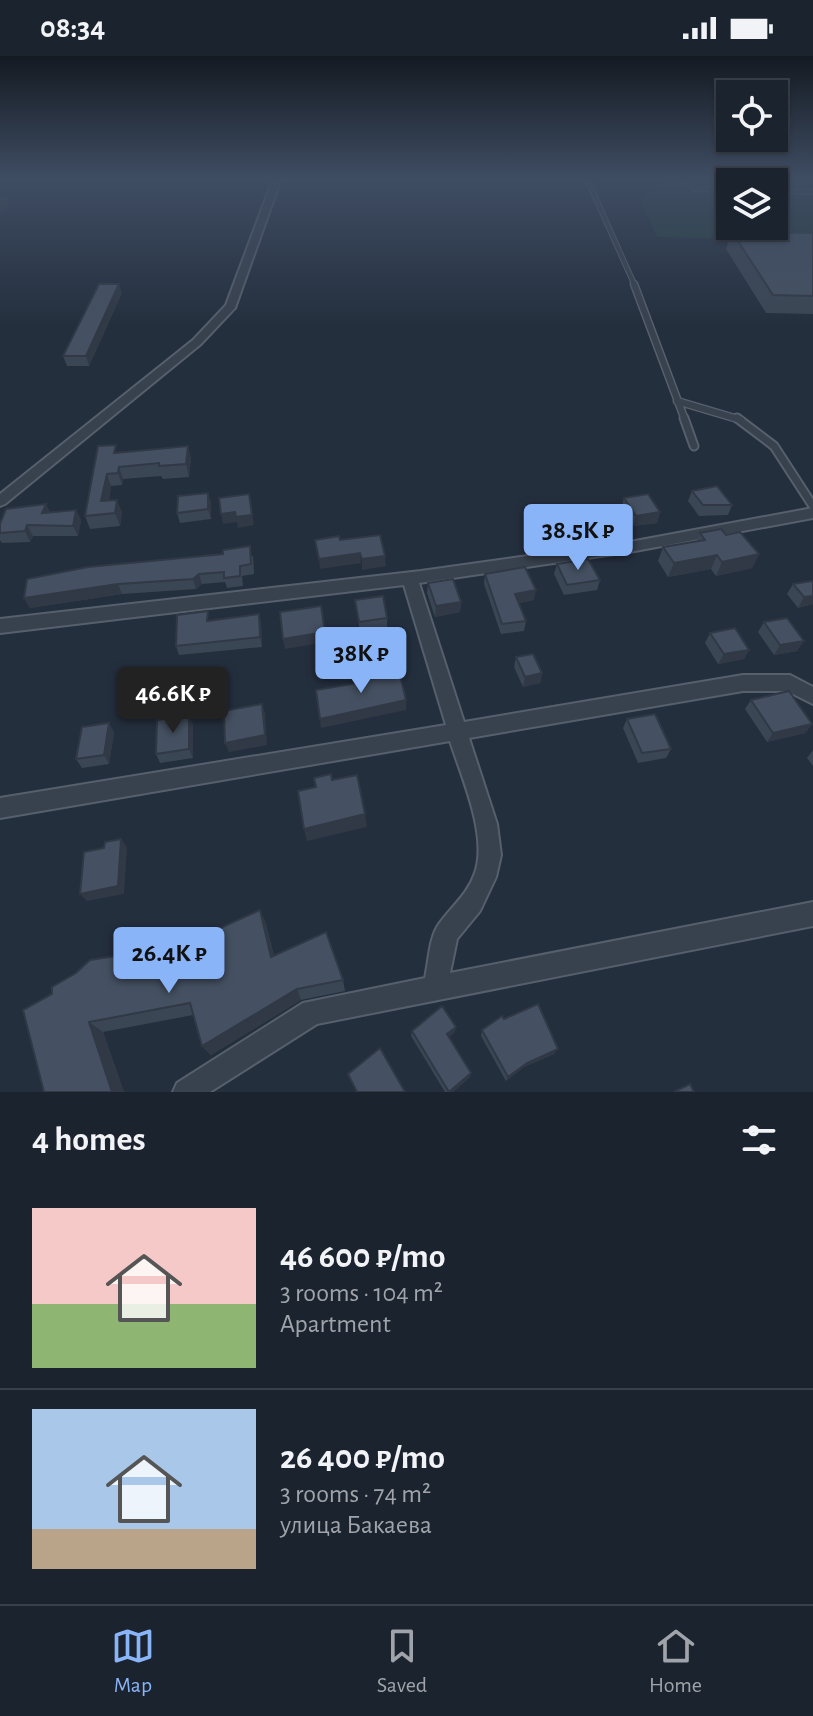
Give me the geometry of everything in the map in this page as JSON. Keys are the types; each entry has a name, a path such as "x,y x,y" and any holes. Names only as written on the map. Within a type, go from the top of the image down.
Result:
{"street":[{"path":"0,501 197,342 231,306 259,227"},
{"path":"0,626 410,579 635,546 813,513"},
{"path":"410,579 486,824 490,855 485,877 472,903 446,934 435,988"},
{"path":"0,808 743,683 790,683 813,696"},
{"path":"186,1092 312,1012 813,914"}],"lane":[{"path":"611,227 694,446"},
{"path":"677,401 726,410 746,420 787,461 813,506"}],"green space":[{"path":"653,227 716,227 716,239 657,237"},
{"path":"788,227 813,227 813,241 774,240 788,240"}],"building":[{"path":"788,233 813,233 813,296 773,295 737,240 788,240"},
{"path":"99,284 119,284 86,356 63,356"},
{"path":"116,445 114,453 188,446 186,464 119,467 118,473 107,474 101,501 117,500 115,513 85,516 98,446"},
{"path":"717,486 732,505 703,505 692,491"},
{"path":"208,493 208,509 177,513 178,496"},
{"path":"249,494 252,515 236,517 235,512 221,514 219,498"},
{"path":"648,494 660,512 636,516 624,498"},
{"path":"46,504 42,513 76,510 73,526 27,525 25,531 0,533 6,509"},
{"path":"721,529 726,535 740,532 759,554 722,562 717,555 674,563 663,547 705,540 700,533"},
{"path":"380,535 385,556 362,559 360,553 319,559 315,540"},
{"path":"250,546 251,564 240,566 240,576 224,578 224,572 199,574 193,579 118,584 24,598 27,579 88,567 223,554 223,550"},
{"path":"588,559 600,580 567,585 557,564"},
{"path":"525,567 536,590 515,594 526,621 502,624 485,574"},
{"path":"453,579 461,602 436,606 428,583"},
{"path":"812,581 813,596 804,597 793,584"},
{"path":"383,596 387,618 359,622 355,600"},
{"path":"321,606 325,632 283,639 280,612"},
{"path":"208,611 207,621 259,614 260,637 176,646 177,615"},
{"path":"787,618 804,641 780,645 764,622"},
{"path":"735,628 749,650 724,654 710,633"},
{"path":"533,654 542,673 525,677 516,657"},
{"path":"399,671 406,700 320,719 316,690 364,682 363,677"},
{"path":"789,691 812,724 773,733 751,700"},
{"path":"262,704 265,735 225,743 224,711"},
{"path":"655,714 671,749 642,753 627,719"},
{"path":"189,715 189,749 156,754 157,720"},
{"path":"109,723 104,755 76,759 82,727"},
{"path":"331,774 332,780 357,775 365,814 304,829 298,791 316,787 314,778"},
{"path":"121,839 118,886 80,894 84,852 104,848 105,842"},
{"path":"260,910 271,957 326,932 343,980 297,989 202,1046 190,1003 89,1022 112,1092 44,1092 23,1010 52,994 52,987 76,973 90,960 221,940 218,929"},
{"path":"538,1004 558,1049 527,1063 508,1077 482,1030 502,1016 504,1019"},
{"path":"442,1006 456,1027 447,1034 471,1073 449,1092 412,1031"},
{"path":"380,1048 405,1092 357,1092 348,1074"},
{"path":"690,1084 694,1092 674,1092"}]}
